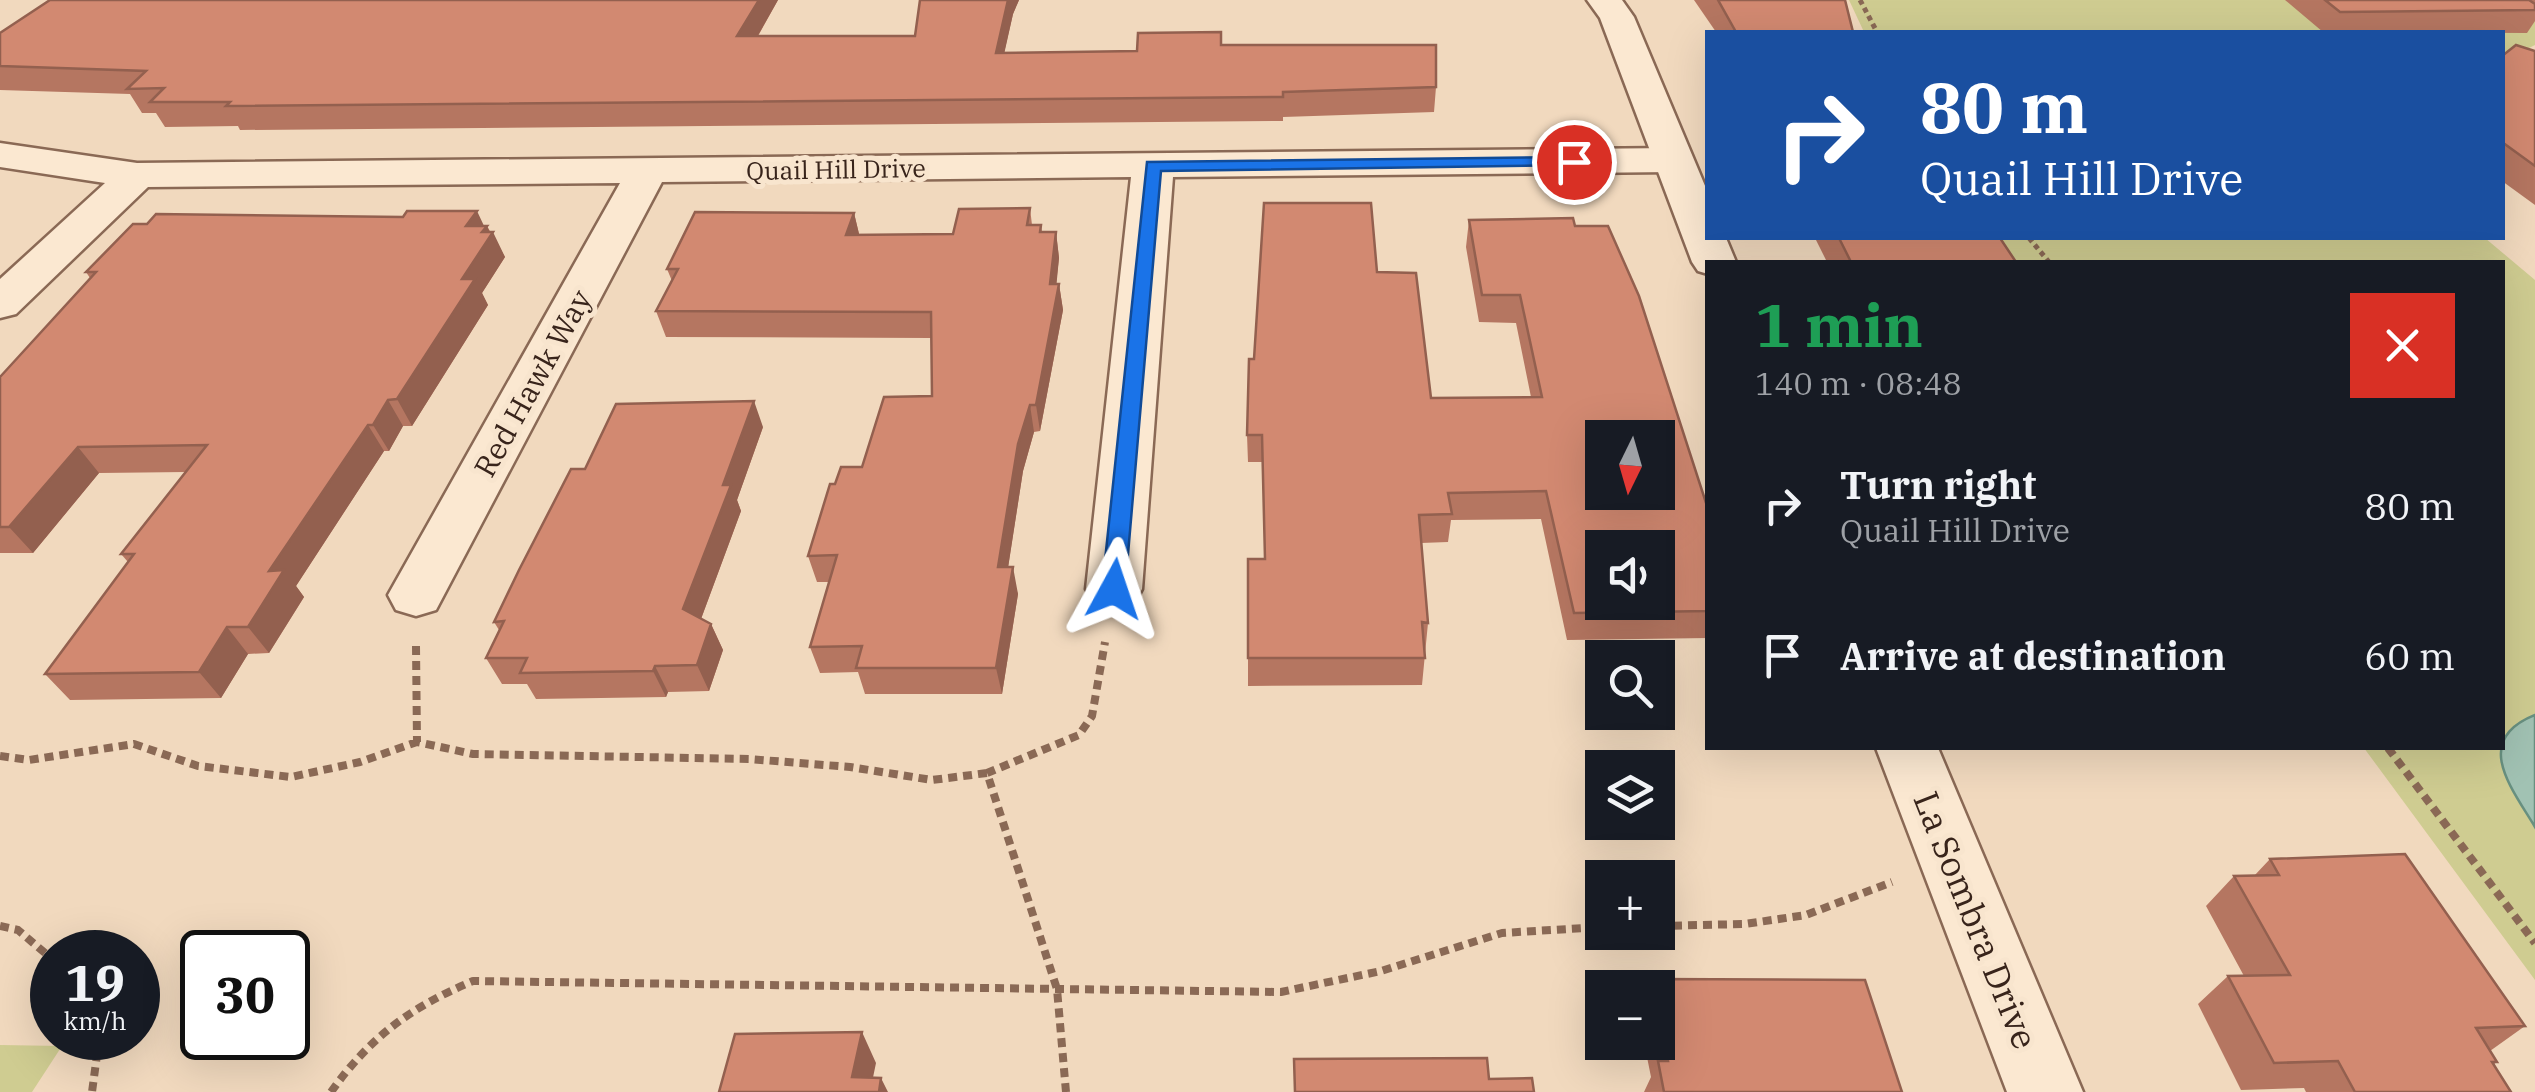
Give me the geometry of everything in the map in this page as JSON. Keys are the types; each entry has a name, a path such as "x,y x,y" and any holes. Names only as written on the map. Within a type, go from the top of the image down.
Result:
{"street":[{"path":"1604,0 1617,16 1705,240"},
{"name":"Quail Hill Drive","path":"0,156 137,175 1673,160"},
{"path":"1114,589 1153,166"},
{"name":"Red Hawk Way","path":"416,595 647,171"},
{"path":"0,304 137,175"},
{"name":"La Sombra Drive","path":"1909,750 2045,1092"}],"path":[{"path":"1860,0 1875,30"},
{"path":"2031,240 2047,260"},
{"path":"0,756 29,760 134,744 198,766 292,777 360,762 417,742 473,754 750,759 850,766 932,780 987,773 1079,735 1092,716 1114,589"},
{"path":"416,595 417,742"},
{"path":"2390,750 2535,943"},
{"path":"987,773 1057,989 1066,1092"},
{"path":"1675,926 1745,924 1806,915 1892,882"},
{"path":"0,926 18,930 30,940"},
{"path":"331,1092 366,1041 381,1029 411,1006 473,981 1281,992 1381,971 1502,934 1585,929"},
{"path":"92,1092 95,1060"}],"shaded area":[{"path":"1849,0 2535,0 2535,45 2505,60 2505,30 1863,30"},
{"path":"1991,240 2487,240 2535,280 2535,980 2365,750 2505,750 2505,260 2006,260"},
{"path":"2535,715 2535,827 2502,765 2505,737 2516,725"},
{"path":"0,1045 30,1045 30,1060 53,1060 32,1092 0,1092"}],"building":[{"path":"50,0 759,0 737,36 915,36 920,0 1008,0 996,53 1137,51 1138,33 1221,32 1221,45 1436,45 1436,87 1283,92 1283,97 226,106 230,102 150,102 164,88 127,89 146,71 0,66 0,33"},
{"path":"1718,0 1845,0 1852,30 1735,30"},
{"path":"2325,0 2529,0 2535,4 2535,10 2340,12"},
{"path":"2516,45 2535,51 2535,166 2505,144 2505,54"},
{"path":"1264,203 1371,203 1377,272 1416,273 1431,398 1542,397 1520,295 1482,295 1469,220 1573,218 1575,226 1608,226 1639,296 1705,500 1705,611 1675,611 1675,530 1585,530 1585,613 1574,613 1546,491 1448,493 1452,514 1419,515 1428,623 1422,622 1425,658 1248,658 1248,559 1265,559 1262,435 1247,435 1249,359 1254,359"},
{"path":"1030,208 1027,225 1041,225 1040,232 1056,232 1050,284 1059,284 1036,405 1030,405 1018,444 998,567 1013,567 996,668 856,668 862,646 810,647 837,555 808,556 830,484 835,484 841,467 862,467 884,397 932,396 931,312 656,311 678,269 667,269 695,212 854,213 846,235 953,234 959,209"},
{"path":"407,211 477,211 466,226 487,226 482,232 493,232 462,279 475,279 397,399 388,400 373,425 368,425 269,571 284,570 248,627 227,627 199,672 45,674 134,554 121,554 207,445 78,447 9,527 0,527 0,377 96,272 86,272 133,224 147,224 156,214 403,217"},
{"path":"1840,240 2001,240 2015,260 1850,260"},
{"path":"754,401 723,485 731,485 683,609 711,624 697,665 655,666 653,671 520,673 527,658 486,658 504,621 494,622 519,570 571,469 585,469 616,404"},
{"path":"2405,854 2525,1026 2476,1028 2511,1092 2355,1092 2338,1061 2274,1063 2228,976 2290,975 2234,876 2279,875 2270,859"},
{"path":"1675,979 1865,980 1902,1092 1664,1092 1658,1061 1675,1060"},
{"path":"862,1032 852,1077 881,1078 879,1092 719,1092 735,1034"},
{"path":"1487,1058 1489,1079 1532,1078 1534,1092 1295,1092 1294,1059"}],"route":[{"path":"1114,589 1153,166 1574,162"}]}
